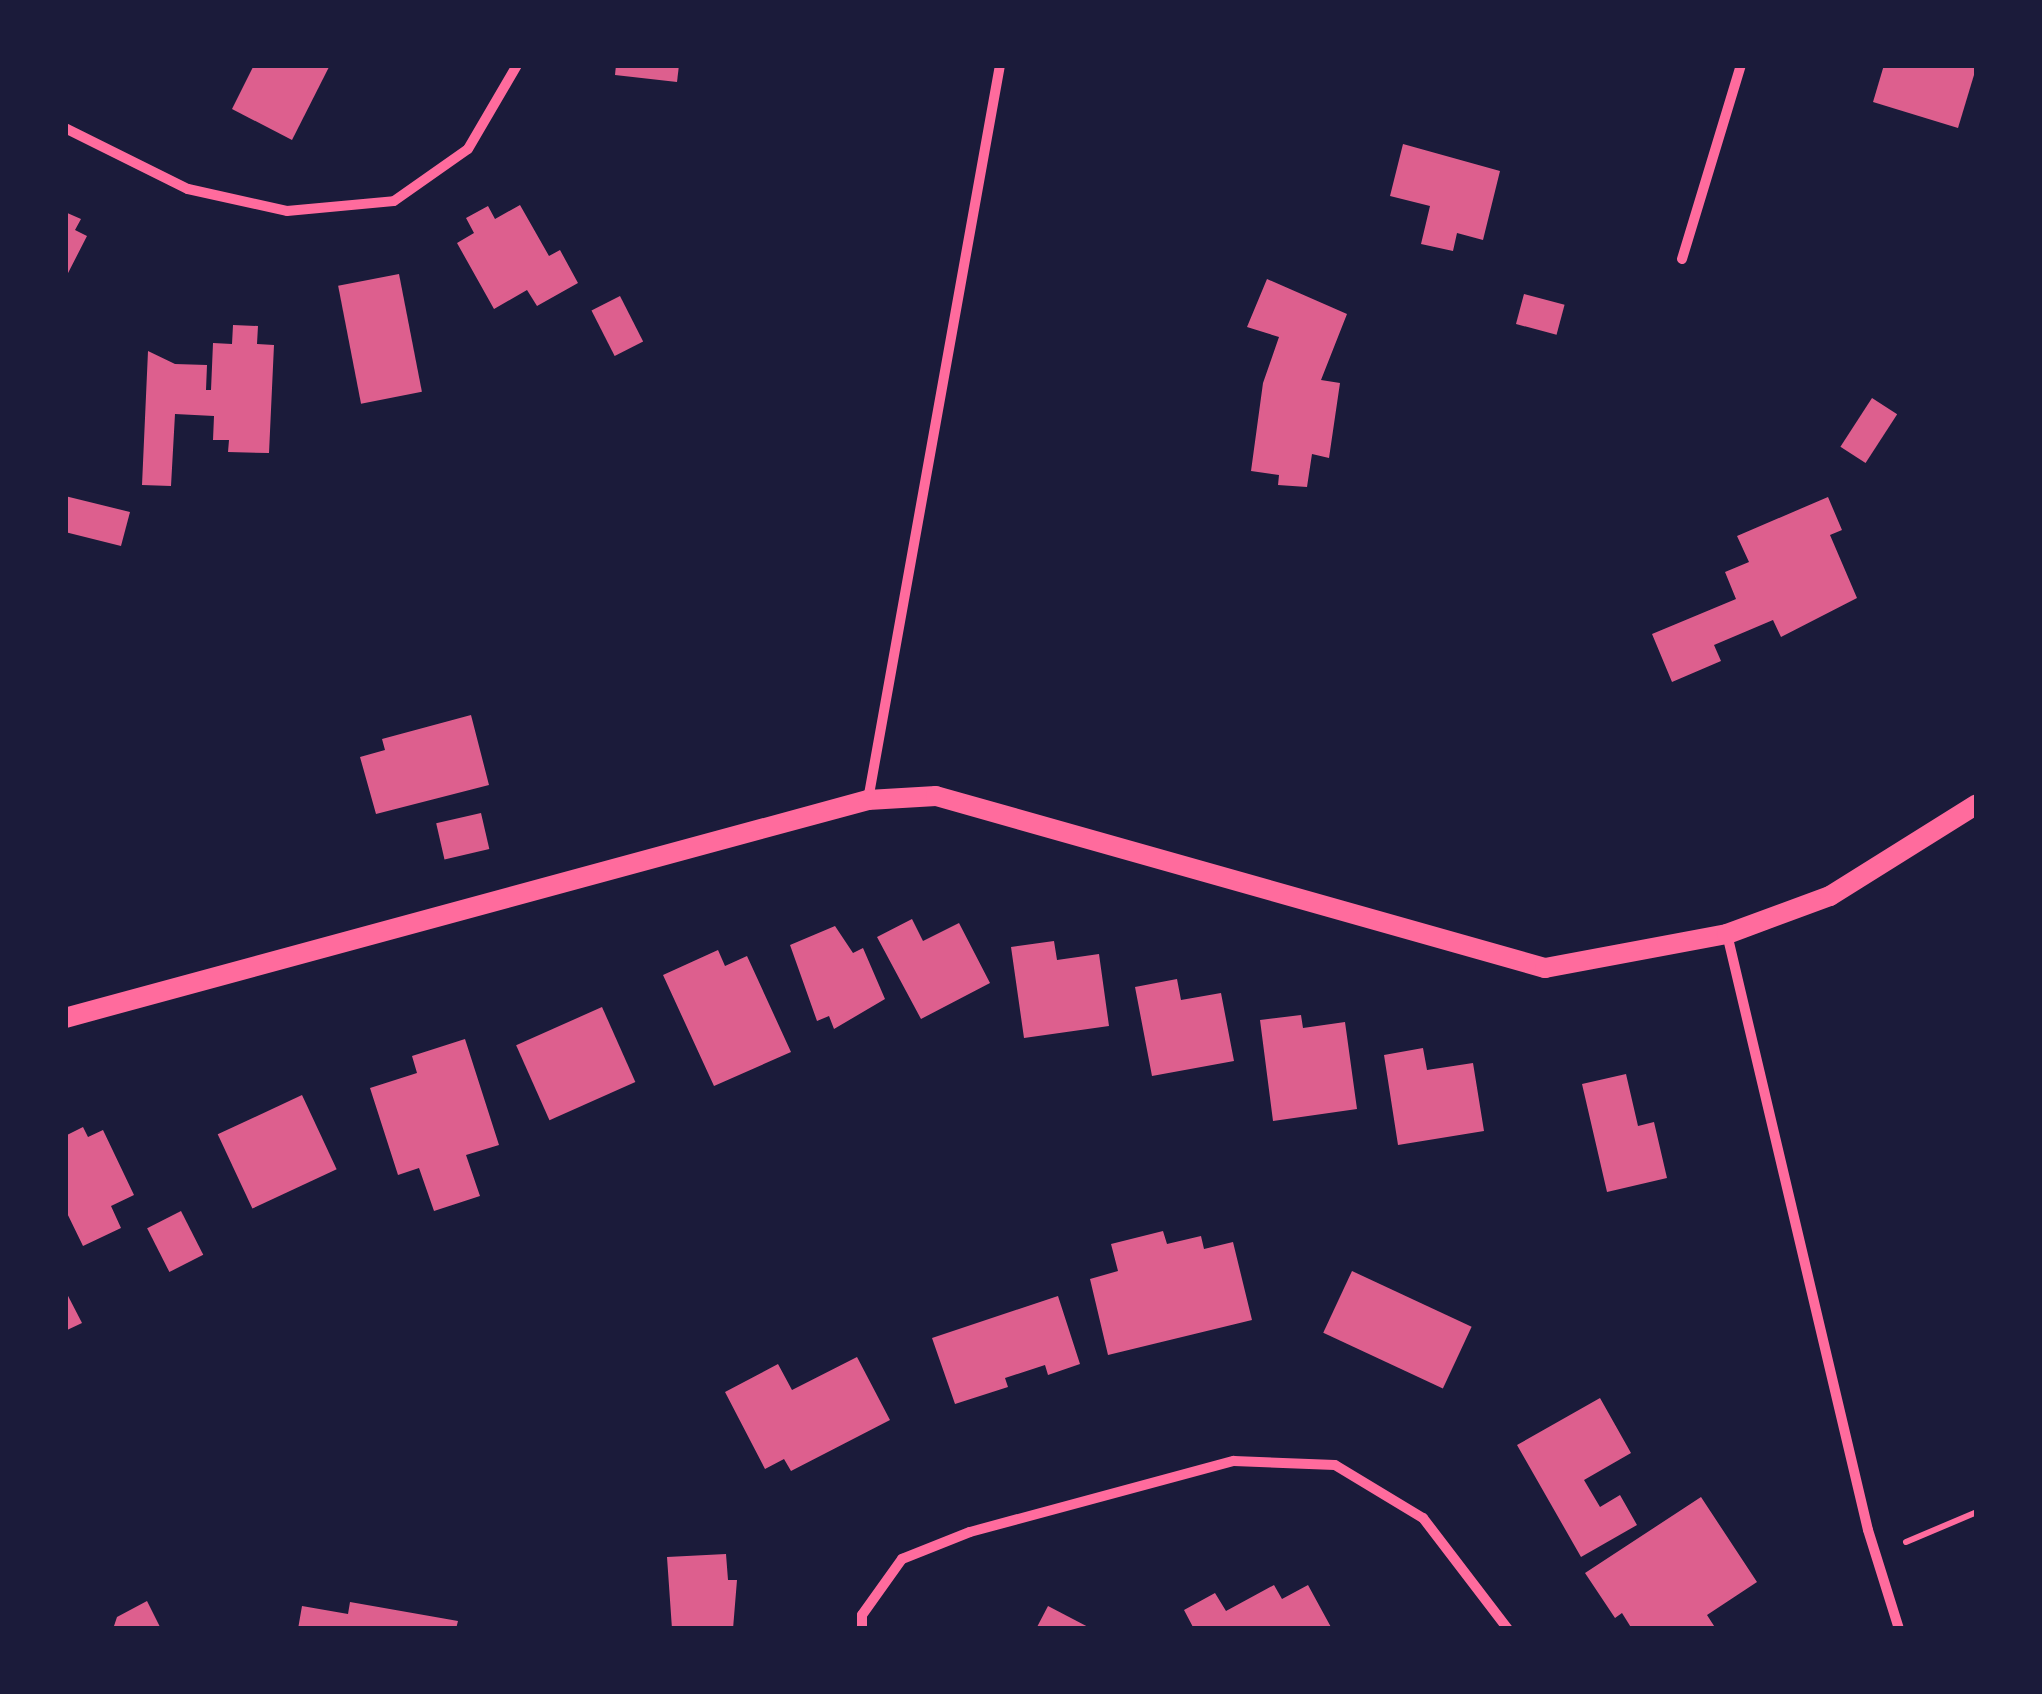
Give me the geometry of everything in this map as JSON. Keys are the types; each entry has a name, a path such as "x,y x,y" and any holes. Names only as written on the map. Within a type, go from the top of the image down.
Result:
{"main road":[{"path":"65,1018 868,800 936,796 1545,968 1727,934 1830,896 1977,804"}],"street":[{"path":"65,128 188,189 287,211 394,201 468,149 517,65"},
{"path":"868,800 1000,65"},
{"path":"1682,259 1741,65"},
{"path":"1727,934 1868,1530 1899,1629"},
{"path":"862,1629 862,1615 902,1559 970,1532 1234,1461 1335,1465 1423,1518 1508,1629"}],"path":[{"path":"1906,1542 1977,1512"}],"building":[{"path":"254,65 330,65 292,140 232,109"},
{"path":"616,65 679,65 677,82 615,75"},
{"path":"1884,65 1977,65 1958,128 1873,102"},
{"path":"1403,144 1500,171 1483,240 1457,233 1453,251 1421,244 1430,206 1390,196"},
{"path":"520,205 549,256 560,250 578,283 537,306 527,290 494,309 457,243 474,233 466,218 488,206 495,219"},
{"path":"65,212 81,219 75,230 87,236 65,279"},
{"path":"399,274 422,392 361,404 338,286"},
{"path":"1267,279 1347,314 1321,380 1340,383 1329,458 1312,454 1307,487 1278,485 1279,475 1251,471 1263,383 1279,337 1247,327"},
{"path":"1524,294 1565,305 1557,335 1516,324"},
{"path":"620,296 643,341 615,356 591,311"},
{"path":"233,325 258,326 257,344 274,345 269,453 228,452 229,440 213,440 214,416 175,414 171,486 142,485 148,351 175,364 207,365 206,390 211,390 213,343 232,344"},
{"path":"1872,398 1897,414 1866,463 1840,447"},
{"path":"65,496 130,512 121,546 65,532"},
{"path":"1828,497 1842,530 1830,535 1857,598 1781,637 1773,620 1714,645 1721,661 1672,682 1652,634 1736,599 1725,572 1749,562 1737,536"},
{"path":"471,715 489,785 376,814 360,757 385,750 382,739"},
{"path":"481,813 489,849 445,859 436,823"},
{"path":"912,919 923,941 959,923 990,983 921,1019 877,937"},
{"path":"835,926 853,953 863,948 885,999 834,1029 829,1016 817,1021 790,945"},
{"path":"1054,941 1057,960 1099,954 1109,1026 1024,1038 1011,947"},
{"path":"718,950 725,966 747,956 791,1052 714,1086 663,975"},
{"path":"1177,979 1181,1000 1221,993 1234,1061 1152,1076 1135,987"},
{"path":"602,1007 635,1082 549,1120 516,1045"},
{"path":"1301,1015 1303,1028 1345,1022 1357,1109 1273,1121 1260,1020"},
{"path":"465,1039 499,1145 466,1155 480,1196 434,1211 419,1168 398,1175 370,1088 417,1073 412,1056"},
{"path":"1423,1048 1427,1070 1473,1063 1484,1131 1398,1145 1384,1055"},
{"path":"1626,1074 1638,1126 1654,1122 1667,1178 1607,1192 1582,1084"},
{"path":"302,1095 337,1169 252,1209 218,1134"},
{"path":"83,1127 88,1137 103,1130 134,1195 111,1206 121,1228 83,1246 65,1209 65,1136"},
{"path":"181,1211 203,1255 169,1272 147,1228"},
{"path":"1163,1231 1167,1244 1201,1236 1204,1249 1233,1242 1252,1320 1108,1355 1090,1279 1118,1271 1111,1244"},
{"path":"1352,1271 1472,1327 1443,1388 1323,1333"},
{"path":"65,1290 82,1323 65,1331"},
{"path":"1058,1296 1080,1364 1048,1375 1045,1365 1005,1378 1008,1387 955,1404 932,1338"},
{"path":"857,1357 890,1420 791,1471 784,1459 765,1469 725,1392 778,1364 792,1390"},
{"path":"1600,1398 1631,1453 1584,1480 1600,1507 1620,1495 1637,1525 1581,1557 1517,1445"},
{"path":"1701,1497 1757,1582 1707,1615 1716,1629 1632,1629 1622,1613 1615,1618 1585,1573"},
{"path":"726,1554 728,1580 737,1580 733,1629 672,1629 667,1557"},
{"path":"1274,1585 1282,1599 1308,1585 1332,1629 1194,1629 1184,1610 1215,1593 1226,1611"},
{"path":"147,1601 161,1629 113,1629 117,1617"},
{"path":"350,1602 458,1621 456,1629 298,1629 302,1606 348,1614"},
{"path":"1048,1606 1092,1629 1036,1629"}]}
